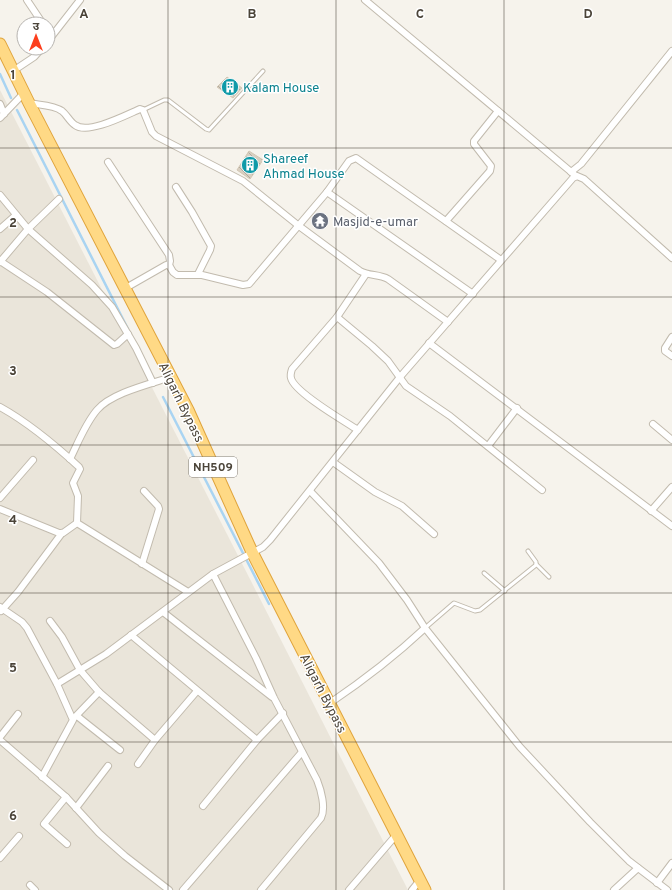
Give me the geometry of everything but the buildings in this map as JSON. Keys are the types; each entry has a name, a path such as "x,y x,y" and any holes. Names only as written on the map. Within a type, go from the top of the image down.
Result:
{"highway":[{"name":"Aligarh Bypass","path":"0,44 188,410 250,553 330,703 423,885"}],"street":[{"path":"27,0 38,16"},
{"path":"56,29 80,0"},
{"path":"365,0 574,174 584,179 672,258"},
{"path":"57,684 106,654 213,574 240,558 263,547 270,540 400,377 573,178 580,164 672,51"},
{"path":"13,71 35,56"},
{"path":"2,116 24,92"},
{"path":"29,103 56,108 63,112 74,125 83,128 98,126 143,110 153,135 243,181 299,226 366,274 383,276 448,322"},
{"path":"0,104 2,116"},
{"path":"446,221 490,171 491,166 474,144 474,141 498,111"},
{"path":"108,162 169,255 169,265 175,274 198,274 246,285 251,282 327,192 349,161 356,158 501,260"},
{"path":"176,187 211,246 198,274"},
{"path":"327,192 473,294"},
{"path":"0,195 28,229 92,285 114,310 141,356 152,383"},
{"path":"59,199 28,229 0,261 47,292 114,345 128,334"},
{"path":"0,229 16,215"},
{"path":"124,288 166,265 169,265"},
{"path":"358,430 313,400 292,382 290,377 292,369 336,317 366,274"},
{"path":"336,317 388,361 406,386 450,416 542,490"},
{"path":"672,337 664,348 665,351 672,356"},
{"path":"429,343 672,526"},
{"path":"70,459 89,422 103,403 113,397 171,377"},
{"path":"0,407 24,421 80,468 73,483 78,496 77,523"},
{"path":"488,446 517,408"},
{"path":"653,424 672,440"},
{"path":"0,498 33,460"},
{"path":"333,462 376,492 402,506 434,534"},
{"path":"651,511 672,487"},
{"path":"142,564 159,509 144,490"},
{"path":"310,491 379,563 407,600 425,628 520,747 590,822 638,868 667,890"},
{"path":"0,508 62,534"},
{"path":"77,523 62,534 18,592 1,609 22,622 27,628 75,718 120,750"},
{"path":"77,523 188,592"},
{"path":"213,574 319,786 323,814 261,890"},
{"path":"163,612 274,698"},
{"path":"50,621 62,637 80,670 99,692 155,740"},
{"path":"330,703 361,682 395,655 425,628"},
{"path":"132,635 257,740"},
{"path":"138,764 155,740 197,691"},
{"path":"42,777 75,718 99,692"},
{"path":"203,806 257,740 283,713"},
{"path":"18,714 0,738 42,777 66,796 99,833 125,856 169,890"},
{"path":"183,890 302,752"},
{"path":"76,808 108,766"},
{"path":"66,796 44,824 67,844"},
{"path":"349,890 397,834"},
{"path":"0,858 19,836"},
{"path":"657,883 672,863"},
{"path":"614,890 638,868"},
{"path":"30,885 35,890"},
{"path":"412,890 423,885"}],"lane":[{"path":"143,110 164,100 168,100 209,130 263,70"},
{"path":"528,551 536,564 549,577"},
{"path":"425,628 452,604 456,603 478,612 536,564"},
{"path":"484,573 505,590"}],"shaded area":[{"path":"0,90 254,587 408,890 0,890"}],"waterway":[{"path":"0,74 11,98"},
{"path":"17,110 128,329"},
{"path":"163,397 269,604"}],"place":[{"name":"Kalam House","path":"230,87"},
{"name":"Shareef Ahmad House","path":"250,165"},
{"name":"Masjid-e-umar","path":"320,221"}]}
